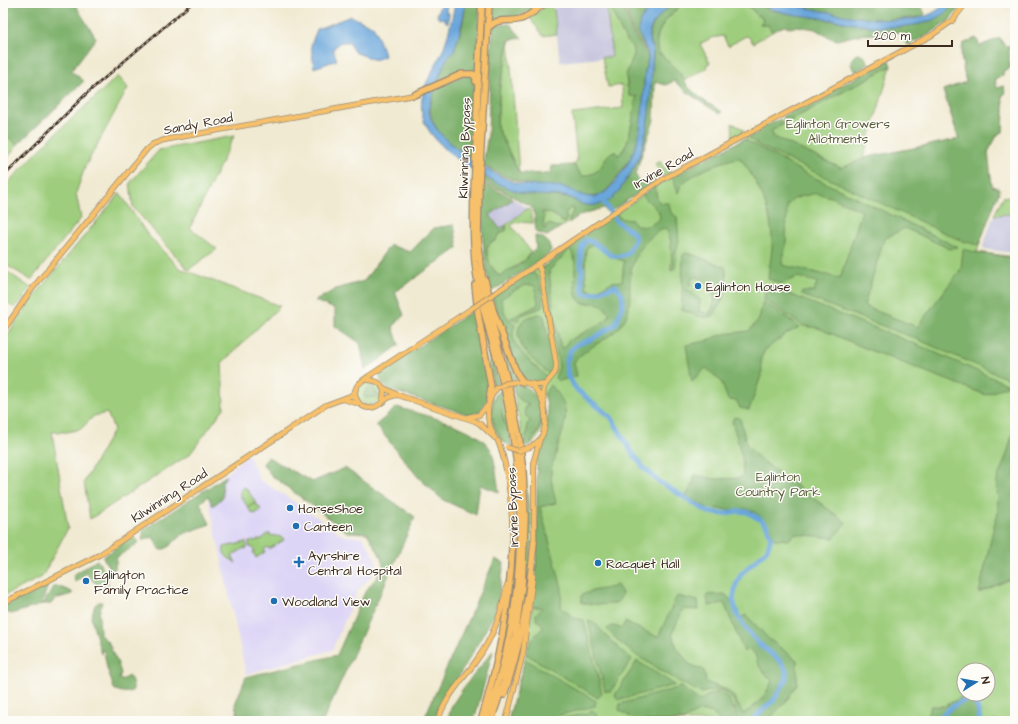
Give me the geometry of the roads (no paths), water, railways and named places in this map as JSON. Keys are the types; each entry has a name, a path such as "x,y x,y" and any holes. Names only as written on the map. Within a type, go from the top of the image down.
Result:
{"highway":[{"name":"Kilwinning Bypass","path":"478,151 477,101 482,3"},
{"name":"Kilwinning Bypass","path":"482,293 474,248 478,151 489,3"},
{"path":"488,28 496,21 513,21 521,19 545,3"},
{"path":"489,11 496,21"},
{"path":"414,95 462,74 473,74 476,78 477,101"},
{"name":"Kilwinning Bypass","path":"477,181 482,293"},
{"path":"474,248 473,266 478,313 491,388 489,403"},
{"path":"480,260 493,310 516,371 525,382"},
{"name":"Irvine Bypass","path":"482,293 507,398 512,426 517,461 520,512 519,564 514,612 504,661 485,721"},
{"name":"Irvine Bypass","path":"482,293 511,396 523,473 526,518 522,585 515,637 504,682 492,721"},
{"path":"492,721 500,705 509,678 521,634 530,583 534,541"},
{"path":"481,721 489,694 507,609 512,548"}],"main road":[{"name":"Irvine Road","path":"364,380 380,368 496,293 564,247 602,219 663,179 929,37 952,21 966,3"},
{"name":"Sandy Road","path":"3,331 32,289 147,149 153,144 164,140 414,95"},
{"path":"506,721 522,653 532,589 534,541 534,460 545,423 543,393 556,371 556,363 540,272 544,263 560,252 564,247"},
{"path":"535,266 540,272"},
{"path":"535,266 541,280"},
{"path":"380,368 378,374 379,382 384,393 382,401"},
{"path":"359,404 355,396 358,385 364,380 379,382"},
{"path":"438,721 447,701 485,648 499,620 504,602 512,548 512,528 508,489 497,439 488,420 487,411 489,403 494,391 507,383 525,382 539,385 549,381"},
{"path":"525,382 536,391 544,404"},
{"path":"382,388 480,424 507,447 518,451 530,447 540,439"},
{"name":"Kilwinning Road","path":"3,603 99,555 326,404 350,396 355,392"},
{"path":"342,399 359,404 366,408 371,408 392,395 398,394"},
{"path":"466,418 479,415 489,403"}],"water":[{"path":"455,3 466,3 454,50 445,63 432,96 429,112 435,126 443,136 467,156 507,179 523,184 562,187 585,196 594,197 604,193 626,166 632,155 639,133 645,70 648,57 639,33 641,19 657,3 674,3 657,18 649,33 653,53 650,104 645,137 633,168 613,198 601,204 583,205 568,197 529,194 510,189 479,174 448,152 436,139 427,127 422,114 422,96 428,79 444,47"},
{"path":"758,3 779,3 866,18 890,20 913,19 931,14 944,3 954,3 944,14 928,22 898,27 878,27 791,14 774,10"},
{"path":"444,4 447,5 446,12 449,13 448,23 445,21 445,18 439,19 437,16 439,8"},
{"path":"351,16 374,27 385,56 375,60 354,52 349,42 341,42 333,49 337,60 314,68 311,45 317,29"}],"waterway":[{"path":"602,199 616,221 634,233 635,240 627,254 620,256 609,254 597,245 586,240 583,244 581,255 582,286 584,294 593,293 616,286 620,291 623,300 616,324 592,339 576,345 570,351 566,363 568,377 577,390 611,417 631,451 643,467 658,481 708,512 724,514 738,511 747,512 761,520 767,526 771,538 767,550 741,574 736,585 733,600 737,614 743,625 758,643 780,661 786,670 786,680 774,700 751,721"},
{"path":"936,721 952,707 960,702 970,699 977,705 979,721"}],"railway":[{"path":"3,177 86,94 192,3"}],"place":[{"name":"Eglinton House","path":"698,286"},
{"name":"HorseShoe","path":"290,508"},
{"name":"Canteen","path":"296,526"},
{"name":"Ayrshire Central Hospital","path":"299,562"},
{"name":"Racquet Hall","path":"598,563"},
{"name":"Eglington Family Practice","path":"86,581"},
{"name":"Woodland View","path":"274,601"}],"park label":[{"name":"Eglinton Growers Allotments","path":"838,130"},
{"name":"Eglinton Country Park","path":"778,484"}]}
